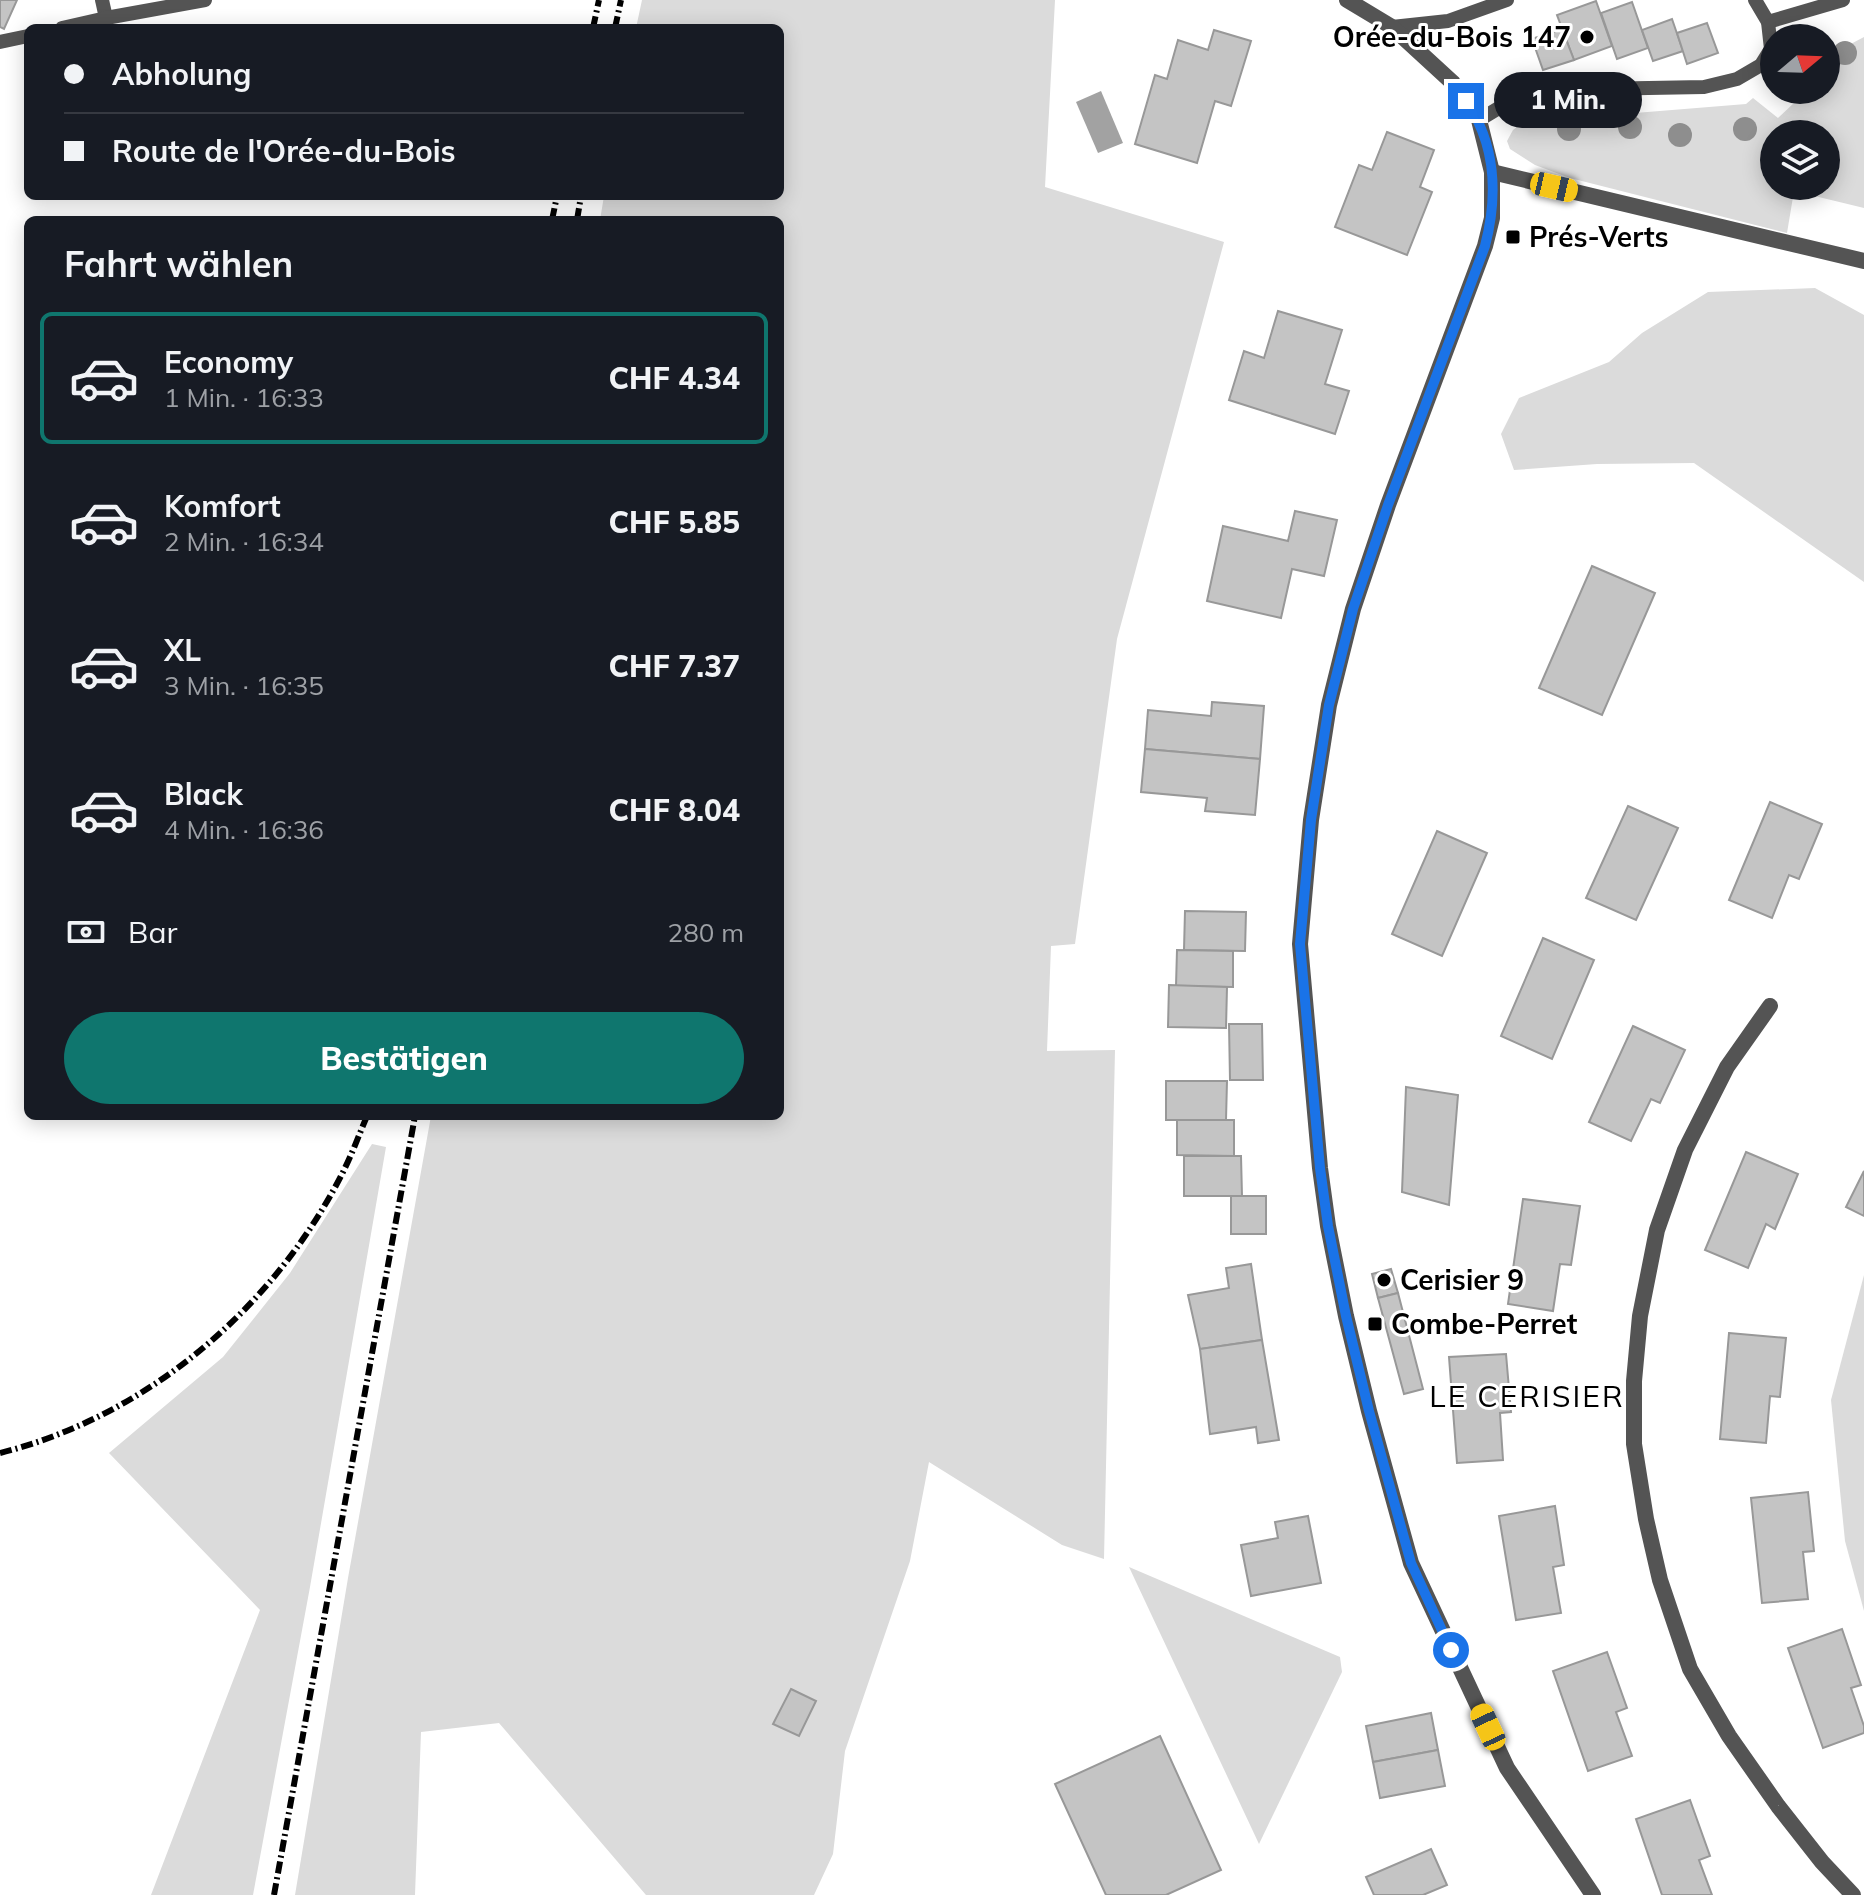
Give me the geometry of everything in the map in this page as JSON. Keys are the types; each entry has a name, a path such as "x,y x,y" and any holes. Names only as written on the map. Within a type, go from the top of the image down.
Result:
{"street":[{"path":"1347,0 1392,27 1453,83 1479,120 1492,172 1492,218 1485,246 1388,505 1353,609 1329,705 1311,820 1300,944 1320,1168 1346,1316 1365,1398 1411,1563 1507,1768 1593,1895"},
{"path":"1492,172 1864,261"},
{"path":"1770,1006 1727,1067 1713,1094 1685,1150 1657,1230 1639,1329 1634,1381 1634,1444 1660,1580 1690,1669 1729,1736 1778,1806 1822,1862 1853,1895"}],"lane":[{"path":"102,0 106,18"},
{"path":"80,24 205,0"},
{"path":"1392,27 1448,21 1507,0"},
{"path":"1479,120 1512,100 1593,89 1704,87 1737,79 1761,65 1771,49 1768,22 1755,0"},
{"path":"1768,22 1843,0"},
{"path":"0,42 24,37"}],"shaded area":[{"path":"642,0 1055,0 1045,187 1224,242 1117,639 1075,944 1051,946 1047,1051 1115,1050 1104,1559 1062,1545 929,1462 910,1561 845,1751 833,1854 814,1895 646,1895 499,1723 421,1732 415,1895 295,1895 430,1120 784,1120 784,216 601,216 603,200 784,200 784,24 637,24"},
{"path":"1864,37 1864,208 1831,200 1840,200 1840,120 1760,120 1760,200 1792,200 1787,233 1570,178 1535,165 1510,149 1507,141 1513,130 1523,122 1746,104 1753,98 1778,118 1793,104 1840,104 1840,50"},
{"path":"1101,91 1123,143 1098,153 1076,102"},
{"path":"1815,288 1864,315 1864,582 1694,463 1597,464 1514,470 1501,434 1519,398 1609,362 1642,333 1708,292"},
{"path":"372,1144 386,1147 253,1895 151,1895 260,1610 109,1453 223,1357 290,1273"},
{"path":"1864,1275 1864,1611 1845,1541 1831,1400"},
{"path":"1129,1567 1340,1657 1342,1672 1259,1844"}],"building":[{"path":"0,0 17,0 4,29 0,27"},
{"name":"Orée-du-Bois 147","path":"1596,1 1612,46 1574,60 1557,15"},
{"path":"1632,2 1648,48 1617,59 1601,13"},
{"path":"1672,19 1683,51 1653,61 1642,30"},
{"path":"1707,23 1718,53 1687,64 1677,33"},
{"path":"1562,29 1574,60 1543,70 1532,39"},
{"path":"1214,30 1251,41 1231,106 1215,101 1197,163 1135,144 1155,75 1167,79 1178,40 1208,50"},
{"path":"1387,132 1434,150 1420,187 1432,192 1407,255 1335,227 1359,165 1372,170"},
{"path":"1278,311 1342,330 1325,384 1349,391 1335,434 1229,400 1244,351 1264,358"},
{"path":"1295,511 1337,520 1324,576 1292,569 1281,618 1207,601 1223,526 1288,541"},
{"path":"1592,566 1655,593 1602,715 1539,688"},
{"path":"1212,702 1264,706 1260,759 1145,749 1148,710 1211,716"},
{"path":"1145,749 1260,759 1255,815 1205,811 1207,798 1141,792"},
{"path":"1770,802 1822,824 1799,879 1789,875 1772,918 1729,900"},
{"path":"1628,806 1678,828 1636,920 1586,898"},
{"path":"1437,831 1487,853 1442,956 1392,934"},
{"path":"1185,911 1246,912 1245,951 1184,950"},
{"path":"1543,938 1594,960 1552,1059 1501,1036"},
{"path":"1177,950 1233,951 1233,987 1176,986"},
{"path":"1169,985 1227,987 1226,1028 1168,1027"},
{"path":"1229,1024 1262,1024 1263,1080 1230,1080"},
{"path":"1633,1026 1685,1050 1660,1103 1651,1099 1631,1141 1589,1122"},
{"path":"1166,1081 1227,1081 1226,1120 1166,1120"},
{"path":"1406,1087 1458,1095 1449,1205 1402,1192"},
{"path":"1177,1120 1234,1120 1234,1156 1177,1155"},
{"path":"1746,1152 1798,1174 1775,1229 1766,1224 1748,1268 1705,1250"},
{"path":"1184,1156 1241,1156 1242,1196 1184,1196"},
{"path":"1864,1171 1864,1216 1846,1207"},
{"path":"1231,1196 1266,1196 1266,1234 1231,1234"},
{"path":"1523,1199 1580,1206 1571,1265 1560,1264 1553,1311 1508,1304"},
{"path":"1251,1264 1262,1340 1200,1349 1188,1295 1229,1288 1226,1268"},
{"name":"Cerisier 9","path":"1391,1269 1398,1293 1378,1298 1372,1274"},
{"path":"1398,1293 1423,1389 1404,1394 1378,1298"},
{"path":"1729,1333 1786,1338 1780,1397 1770,1396 1766,1443 1720,1439"},
{"path":"1262,1340 1279,1440 1258,1443 1256,1427 1210,1434 1200,1349"},
{"path":"1506,1354 1511,1412 1500,1413 1503,1460 1457,1463 1449,1357"},
{"path":"1808,1492 1814,1551 1803,1552 1808,1599 1762,1603 1751,1498"},
{"path":"1555,1506 1564,1565 1553,1567 1561,1613 1516,1620 1499,1516"},
{"path":"1308,1516 1321,1583 1251,1596 1241,1545 1278,1538 1275,1522"},
{"path":"1842,1629 1861,1685 1851,1688 1864,1733 1823,1748 1788,1648"},
{"path":"1607,1652 1627,1708 1616,1712 1632,1756 1588,1771 1553,1671"},
{"path":"791,1689 816,1701 799,1736 773,1724"},
{"path":"1431,1713 1438,1750 1373,1762 1366,1726"},
{"path":"1160,1736 1221,1870 1166,1895 1106,1895 1055,1784"},
{"path":"1438,1750 1445,1786 1380,1798 1373,1762"},
{"path":"1690,1800 1710,1856 1699,1860 1712,1895 1662,1895 1636,1819"},
{"path":"1431,1849 1447,1885 1423,1895 1374,1895 1366,1877"}],"railway":[{"path":"594,24 599,0"},
{"path":"616,24 621,0"},
{"path":"553,216 556,200"},
{"path":"578,216 580,200"},
{"path":"0,1453 54,1436 106,1412 156,1383 202,1349 244,1310 282,1268 315,1221 343,1172 365,1120"},
{"path":"274,1895 414,1120"}],"place":[{"name":"Orée-du-Bois 147","path":"1587,37"},
{"name":"Prés-Verts","path":"1513,237"},
{"name":"Cerisier 9","path":"1384,1280"},
{"name":"Combe-Perret","path":"1375,1324"}],"district":[{"name":"LE CERISIER","path":"1527,1397"}],"route":[{"path":"1451,1650 1411,1563 1346,1316 1320,1168 1300,944 1311,820 1329,705 1353,609 1388,505 1485,246 1492,218 1492,172 1488,151 1479,120 1466,101"}]}
